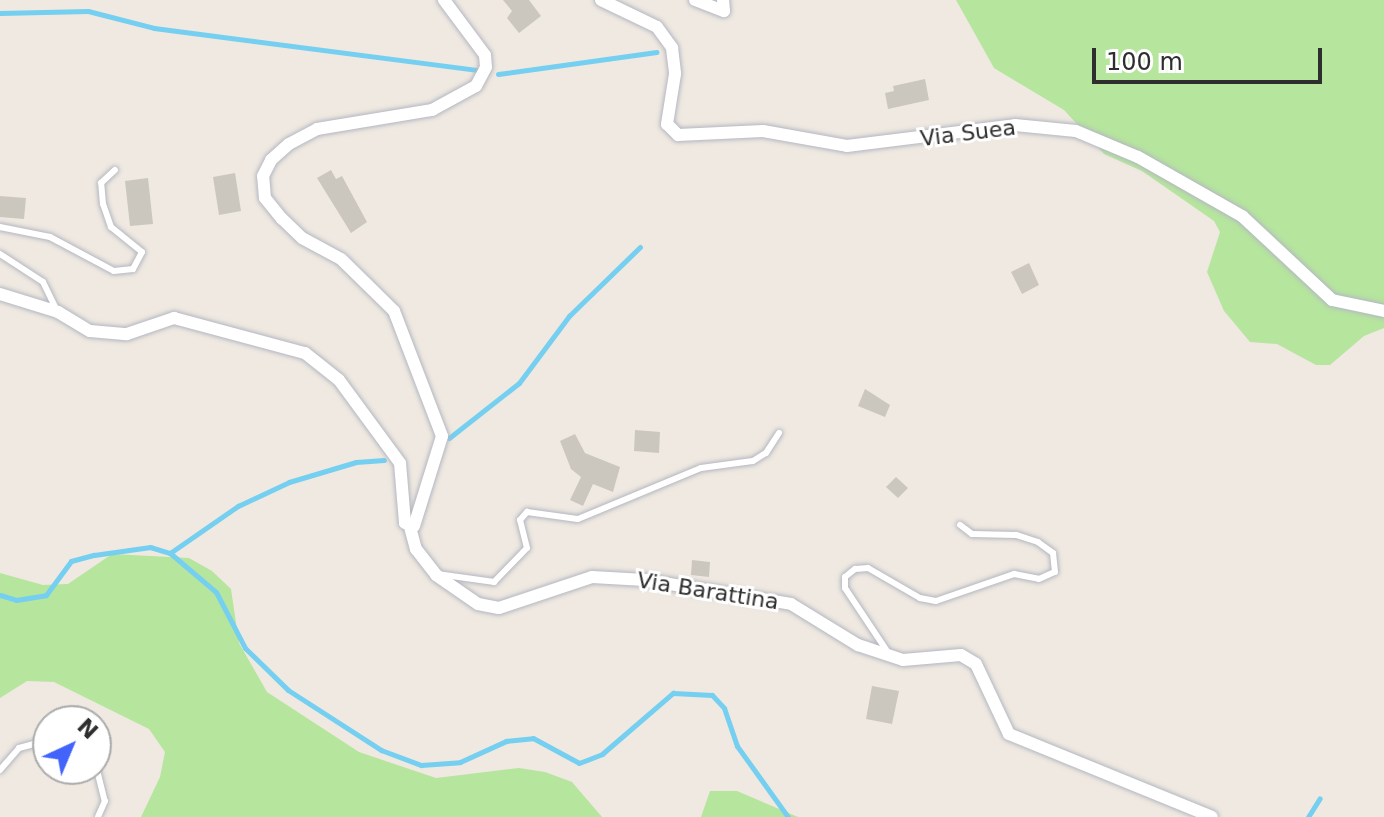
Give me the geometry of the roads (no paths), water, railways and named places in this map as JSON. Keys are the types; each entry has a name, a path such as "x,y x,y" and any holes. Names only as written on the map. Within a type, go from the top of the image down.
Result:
{"street":[{"path":"410,527 419,522 442,436 394,311 341,259 302,238 282,219 265,198 263,176 271,160 289,144 317,129 432,110 476,86 486,67 485,55 444,0"},
{"name":"Via Suea","path":"601,0 657,27 672,48 675,74 667,124 678,135 763,131 847,146 1015,125 1076,131 1138,157 1242,216 1332,300 1384,311"},
{"path":"695,0 724,11 728,7 723,0"},
{"name":"Via Barattina","path":"0,294 58,312 90,331 127,334 174,318 305,353 339,380 400,463 403,512 416,549 436,575 478,604 499,608 592,577 645,580 791,604 858,645 903,660 961,655 976,664 1009,734 1212,817"}],"lane":[{"path":"0,227 50,237 114,271 133,269 142,252 111,227 103,204 101,183 115,170"},
{"path":"0,254 43,282 58,312"},
{"path":"436,575 494,582 527,548 520,520 527,512 578,519 701,468 753,461 766,453 779,433"},
{"path":"890,656 845,588 845,577 855,569 868,568 920,598 936,601 1014,574 1039,579 1055,572 1053,553 1038,542 1016,535 972,534 960,525"},
{"path":"0,770 19,748 32,744"},
{"path":"98,817 105,801 101,785"}],"waterway":[{"path":"0,13 88,11 154,28 478,70"},
{"path":"498,74 656,52"},
{"path":"449,438 519,383 569,316 640,247"},
{"path":"170,553 238,506 289,482 356,462 384,460"},
{"path":"0,595 16,600 46,595 71,561 94,555 150,547 170,553 216,592 245,648 288,690 381,750 421,765 460,762 506,741 533,738 579,763 602,754 673,693 712,695 724,708 737,746 788,817"},
{"path":"1308,817 1320,798"}]}
